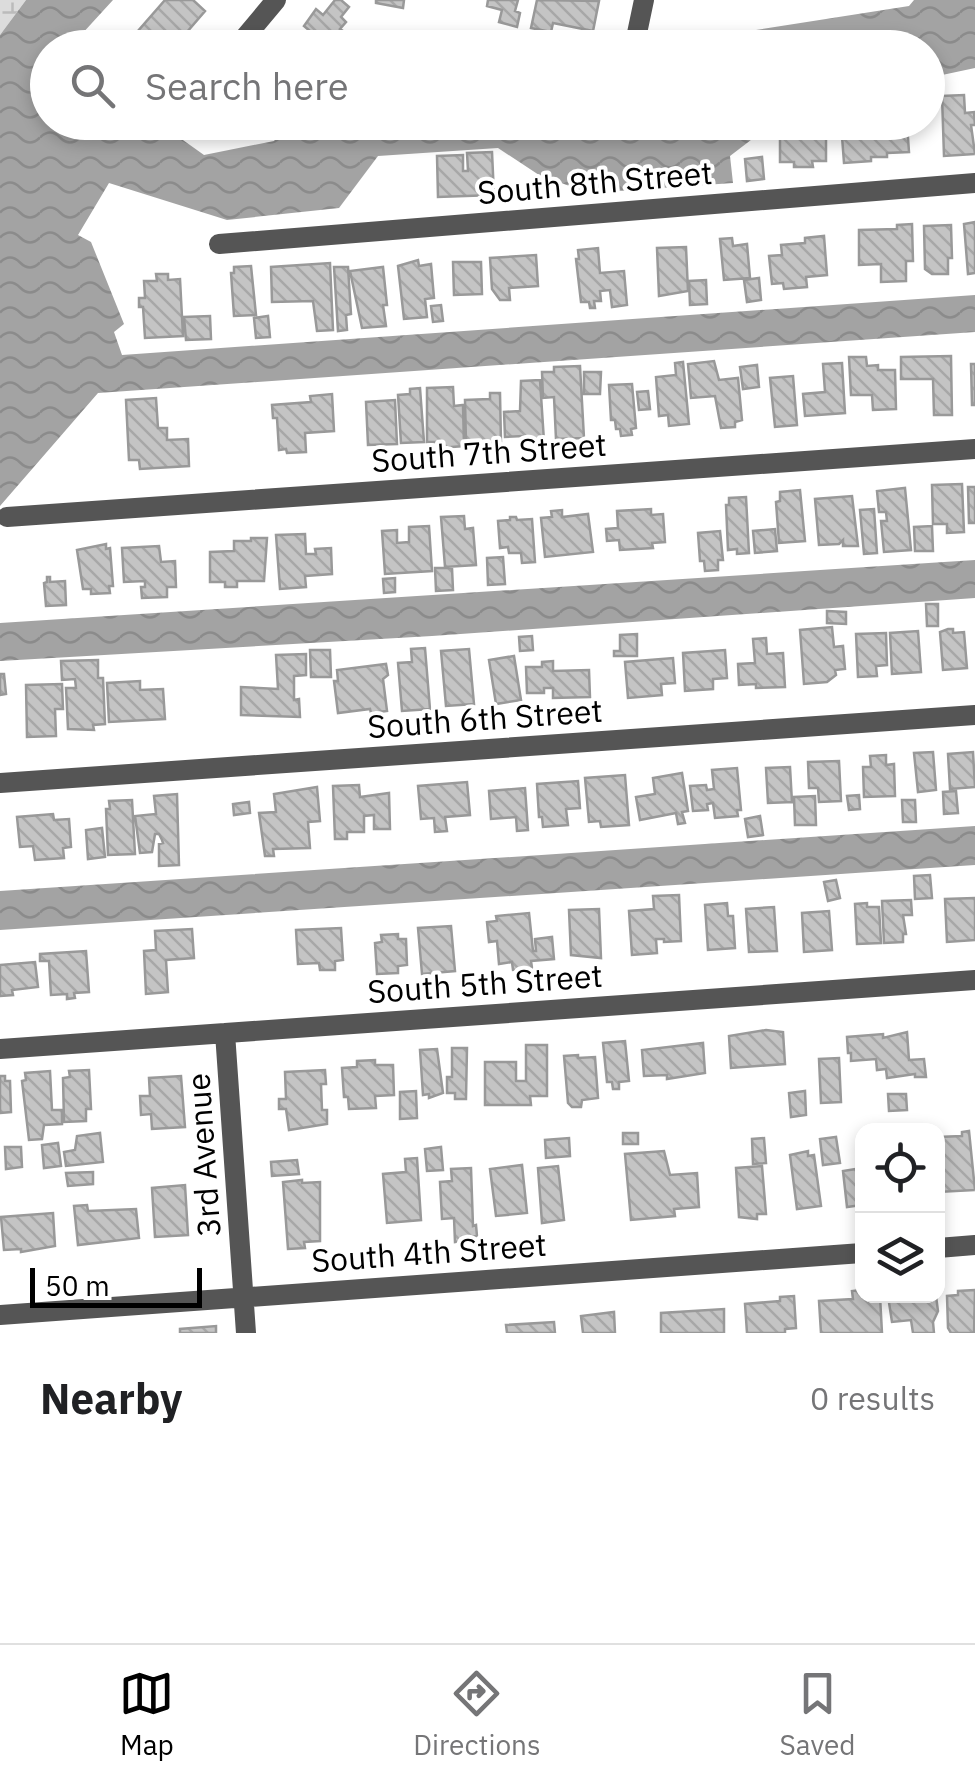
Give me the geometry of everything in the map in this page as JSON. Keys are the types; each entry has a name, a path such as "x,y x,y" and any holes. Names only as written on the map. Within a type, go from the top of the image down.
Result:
{"street":[{"path":"251,30 276,0"},
{"path":"638,30 644,0"},
{"name":"South 8th Street","path":"219,244 975,183"},
{"name":"South 7th Street","path":"7,517 975,449"},
{"name":"South 6th Street","path":"0,783 975,716"},
{"name":"South 5th Street","path":"0,1049 975,980"},
{"name":"3rd Avenue","path":"225,1033 246,1333"},
{"path":"945,1247 975,1245"},
{"name":"South 4th Street","path":"0,1315 855,1253"}],"green space":[{"path":"0,0 26,0 0,35"}],"water":[{"path":"26,0 113,0 86,30 30,30 30,140 183,140 204,155 275,140 751,140 730,156 733,183 589,193 539,175 498,148 378,156 339,208 227,220 109,183 78,235 91,242 124,324 114,332 122,355 975,295 975,332 98,393 0,506 0,35"},
{"path":"914,0 975,0 975,68 945,74 945,30 756,30 909,6"},
{"path":"975,560 975,598 0,661 0,623"},
{"path":"975,826 975,865 0,930 0,891"}],"building":[{"path":"165,0 193,0 205,11 189,30 139,30"},
{"path":"335,0 349,7 341,17 346,22 342,30 309,30 304,26 316,9 323,15"},
{"path":"404,0 403,8 376,3"},
{"path":"488,0 518,0 517,27 499,22 502,10 487,6"},
{"path":"537,0 599,1 593,30 553,23 551,30 531,28"},
{"path":"964,95 965,113 974,112 975,125 971,125 975,154 944,156 945,96"},
{"path":"780,140 826,140 826,161 812,161 813,167 780,162"},
{"path":"842,140 908,140 909,152 844,163"},
{"path":"492,152 494,195 438,197 437,156 463,155 463,171 468,171 467,153"},
{"path":"762,157 764,179 747,181 745,159"},
{"path":"975,222 975,273 968,274 964,224"},
{"path":"912,224 913,261 906,261 906,281 881,282 881,264 859,265 859,230 897,229 897,225"},
{"path":"951,225 952,258 948,258 948,274 932,274 925,269 924,226"},
{"path":"824,236 827,275 806,277 807,287 784,289 783,283 772,284 769,256 782,255 781,245"},
{"path":"732,238 733,246 747,244 750,278 724,280 720,239"},
{"path":"686,247 688,291 659,296 657,248"},
{"path":"598,248 600,273 624,271 627,305 612,307 610,290 600,291 601,301 594,301 595,308 590,308 589,302 581,302 578,250"},
{"path":"536,255 538,286 509,288 510,300 500,300 492,289 490,258"},
{"path":"418,260 419,266 431,264 434,298 425,299 427,317 404,319 398,266"},
{"path":"453,262 481,262 482,294 454,295"},
{"path":"330,263 333,330 317,331 313,301 272,302 271,267"},
{"path":"251,266 256,315 234,316 231,273 234,267"},
{"path":"334,267 348,267 351,314 346,315 347,330 338,331"},
{"path":"383,267 386,326 362,328 350,271"},
{"path":"156,274 168,274 168,280 180,279 183,336 145,338 139,298 145,298 144,281 157,281"},
{"path":"759,278 761,300 747,302 744,280"},
{"path":"706,280 707,304 690,305 689,281"},
{"path":"441,305 443,321 433,322 431,306"},
{"path":"210,316 211,339 186,340 184,317"},
{"path":"268,316 270,337 256,338 254,318"},
{"path":"951,356 952,415 934,415 933,379 901,379 901,357"},
{"path":"849,357 866,357 867,366 878,365 878,370 895,370 896,409 873,410 872,395 851,395"},
{"path":"714,361 719,380 738,378 742,420 735,422 735,427 721,428 715,396 691,398 688,364"},
{"path":"683,362 689,424 669,426 668,415 659,416 656,377 676,375 675,363"},
{"path":"842,363 845,413 805,416 803,394 825,392 823,364"},
{"path":"971,364 975,364 975,405 972,405"},
{"path":"757,365 759,387 743,389 740,367"},
{"path":"580,366 584,438 556,439 554,397 543,398 542,372 554,372 554,367"},
{"path":"584,372 601,372 600,394 584,394"},
{"path":"793,376 797,425 775,427 770,378"},
{"path":"540,380 544,441 523,443 523,436 505,437 504,412 520,411 521,381"},
{"path":"632,384 636,428 631,429 632,435 621,436 615,420 611,420 609,385"},
{"path":"453,387 454,406 463,405 464,446 439,448 438,442 427,442 427,388"},
{"path":"420,388 424,442 401,443 398,395"},
{"path":"648,391 650,409 639,410 637,392"},
{"path":"490,393 500,393 501,443 466,443 465,400 490,399"},
{"path":"332,394 334,431 305,433 306,452 279,450 272,405 311,402 310,396"},
{"path":"156,398 158,428 167,428 167,440 188,439 189,466 140,469 139,460 129,460 126,400"},
{"path":"395,400 397,444 368,445 366,402"},
{"path":"962,484 964,532 947,533 947,524 933,524 932,485"},
{"path":"968,487 975,487 975,523 969,523"},
{"path":"905,488 911,550 884,552 881,521 887,521 886,512 879,512 877,491"},
{"path":"800,490 805,541 779,543 776,502 780,501 780,492"},
{"path":"852,496 858,546 843,546 843,540 839,544 819,545 815,499"},
{"path":"746,497 749,553 737,554 737,549 728,550 726,505 729,498"},
{"path":"651,509 651,515 663,514 665,542 652,543 653,548 620,550 619,540 607,541 606,529 618,528 617,511"},
{"path":"874,509 877,553 864,554 860,510"},
{"path":"562,510 562,517 588,514 593,552 545,557 541,518"},
{"path":"464,516 465,529 473,528 476,565 445,567 441,517"},
{"path":"510,517 532,519 535,562 522,563 521,553 500,548 498,521"},
{"path":"429,526 432,571 385,574 382,531 397,530 397,543 409,542 409,527"},
{"path":"932,526 933,551 915,551 914,527"},
{"path":"775,529 777,551 755,553 753,531"},
{"path":"720,531 723,560 718,560 718,570 705,571 704,561 700,561 698,533"},
{"path":"305,534 306,554 331,548 332,574 305,576 306,587 280,589 276,535"},
{"path":"267,538 264,581 237,581 237,587 210,582 210,552 234,551 234,541"},
{"path":"106,544 106,549 110,548 113,586 109,586 110,593 91,594 91,589 83,589 77,550"},
{"path":"159,546 161,562 175,561 176,587 167,587 167,597 142,598 145,581 124,582 122,548"},
{"path":"503,557 505,584 488,585 487,558"},
{"path":"435,568 452,568 453,590 436,591"},
{"path":"47,577 50,582 65,581 66,605 46,606"},
{"path":"395,578 395,592 384,593 383,579"},
{"path":"926,604 938,604 938,626 927,626"},
{"path":"827,611 846,612 846,624 827,623"},
{"path":"832,627 834,647 843,646 845,669 835,670 836,675 827,682 804,684 800,630"},
{"path":"953,629 953,633 964,632 967,668 943,670 940,632"},
{"path":"918,631 921,672 892,674 890,633"},
{"path":"886,633 887,665 876,666 877,676 858,677 856,634"},
{"path":"637,634 637,656 614,656 614,651 620,651 620,635"},
{"path":"532,636 533,650 520,651 519,637"},
{"path":"766,638 767,654 783,653 785,687 739,685 738,664 755,663 753,639"},
{"path":"425,648 430,709 402,711 398,663 412,662 411,649"},
{"path":"469,649 474,704 446,706 441,651"},
{"path":"310,650 330,650 331,677 311,677"},
{"path":"725,650 727,678 713,679 713,689 685,691 683,653"},
{"path":"306,654 306,675 294,676 294,700 299,699 300,717 241,715 241,687 278,689 276,655"},
{"path":"514,656 521,700 496,704 489,660"},
{"path":"673,658 675,683 661,684 662,695 628,698 625,662"},
{"path":"98,660 98,678 103,678 105,724 93,725 94,730 68,729 66,688 76,688 75,679 62,680 61,661"},
{"path":"553,661 553,671 589,670 590,697 553,698 553,688 544,688 544,693 527,693 526,667 542,667 542,662"},
{"path":"386,664 388,675 383,679 387,711 338,713 334,681 338,681 337,670"},
{"path":"0,674 4,674 6,694 0,695"},
{"path":"140,681 140,690 163,689 165,719 109,722 107,683"},
{"path":"62,684 63,709 55,709 56,736 27,737 26,685"},
{"path":"933,752 936,790 918,792 914,753"},
{"path":"973,752 975,787 950,789 948,754"},
{"path":"886,755 886,765 894,764 895,796 864,797 863,767 871,767 870,756"},
{"path":"839,761 841,801 819,802 818,788 809,788 808,762"},
{"path":"790,767 792,802 768,803 766,768"},
{"path":"737,768 741,810 737,810 738,816 715,818 713,803 707,804 708,810 693,811 690,786 714,789 712,770"},
{"path":"682,773 688,811 682,812 685,823 678,824 676,813 640,820 636,797 655,794 653,778"},
{"path":"625,775 629,825 601,827 600,821 589,822 585,778"},
{"path":"578,781 580,808 566,809 568,825 543,827 537,784"},
{"path":"467,782 470,815 445,817 447,831 435,832 434,818 421,819 418,786"},
{"path":"359,785 360,797 389,793 390,829 374,829 374,815 364,816 364,832 347,832 347,839 335,839 333,786"},
{"path":"317,787 320,821 308,822 310,848 273,849 274,856 265,856 259,813 276,812 274,794"},
{"path":"525,788 528,830 517,831 516,817 491,819 489,791"},
{"path":"956,791 958,813 944,814 943,792"},
{"path":"177,794 179,865 159,866 162,840 155,834 152,852 140,853 135,816 156,814 154,796"},
{"path":"859,795 860,809 849,810 847,796"},
{"path":"815,796 816,825 795,825 794,797"},
{"path":"132,800 135,854 108,855 109,801"},
{"path":"902,800 915,800 916,822 903,822"},
{"path":"249,802 250,813 234,815 233,804"},
{"path":"53,814 54,820 69,819 71,847 63,848 64,858 35,860 33,846 20,847 17,817"},
{"path":"760,816 763,835 748,837 745,819"},
{"path":"102,828 105,857 88,859 86,830"},
{"path":"930,875 932,898 915,899 914,876"},
{"path":"836,880 840,898 828,901 824,882"},
{"path":"679,895 681,941 656,939 657,953 632,955 629,911 654,909 653,896"},
{"path":"975,898 975,940 947,942 945,899"},
{"path":"911,900 912,915 903,915 903,942 884,943 882,901"},
{"path":"727,903 728,916 733,916 735,948 708,950 705,905"},
{"path":"867,903 867,907 879,907 881,943 857,944 855,904"},
{"path":"774,907 777,951 749,952 746,909"},
{"path":"599,909 601,958 571,955 569,910"},
{"path":"829,911 832,950 804,952 802,913"},
{"path":"529,913 533,951 535,939 552,937 554,959 531,961 532,968 513,970 512,962 499,964 497,941 489,942 487,922 497,921 496,916"},
{"path":"451,926 455,971 422,974 418,928"},
{"path":"341,928 343,960 335,961 335,970 320,970 319,963 298,964 296,930"},
{"path":"192,929 194,958 166,960 168,992 146,994 144,951 156,950 155,931"},
{"path":"398,934 398,939 406,939 407,965 398,966 398,973 377,974 375,943 382,942 381,935"},
{"path":"86,951 89,992 74,993 75,998 67,999 67,994 51,995 49,961 40,961 40,954"},
{"path":"35,962 38,987 12,990 13,995 0,996 0,965"},
{"path":"766,1030 783,1032 785,1064 731,1068 729,1036"},
{"path":"907,1032 909,1060 924,1059 926,1077 915,1074 887,1078 886,1069 877,1070 876,1059 851,1061 847,1037 883,1034 883,1038"},
{"path":"625,1041 629,1081 619,1082 619,1089 613,1089 612,1082 607,1082 603,1043"},
{"path":"703,1043 705,1073 667,1079 667,1075 644,1076 642,1050"},
{"path":"526,1045 547,1045 547,1096 530,1096 531,1105 485,1105 485,1062 516,1062 516,1081 526,1081"},
{"path":"452,1048 467,1048 466,1099 455,1099 455,1093 447,1093 447,1077 452,1077"},
{"path":"437,1049 443,1093 429,1098 429,1094 423,1095 420,1050"},
{"path":"564,1056 595,1057 598,1098 582,1100 581,1107 572,1107 568,1103"},
{"path":"839,1058 841,1102 821,1103 819,1059"},
{"path":"375,1060 375,1065 393,1065 394,1095 375,1096 376,1108 349,1109 342,1068 357,1067 357,1061"},
{"path":"89,1070 91,1109 86,1109 86,1121 64,1122 63,1078 70,1077 69,1071"},
{"path":"325,1070 326,1084 321,1084 327,1124 289,1130 286,1109 279,1109 279,1099 286,1099 285,1072"},
{"path":"50,1071 52,1110 62,1110 62,1124 44,1125 42,1139 29,1140 22,1081 26,1080 25,1073"},
{"path":"0,1076 10,1081 11,1112 0,1113"},
{"path":"181,1076 185,1127 152,1129 151,1114 141,1115 140,1096 150,1096 149,1078"},
{"path":"416,1091 417,1118 400,1119 400,1092"},
{"path":"805,1091 806,1115 791,1117 789,1093"},
{"path":"888,1094 906,1094 907,1110 889,1111"},
{"path":"969,1131 975,1190 945,1192 945,1137 962,1136 962,1132"},
{"path":"100,1133 103,1162 66,1166 64,1152 75,1150 77,1136"},
{"path":"623,1133 638,1133 638,1144 623,1144"},
{"path":"836,1137 840,1163 823,1165 820,1139"},
{"path":"569,1138 570,1156 546,1158 545,1140"},
{"path":"764,1138 766,1163 753,1164 752,1139"},
{"path":"58,1143 61,1166 44,1168 42,1145"},
{"path":"5,1147 21,1147 22,1167 6,1169"},
{"path":"441,1147 443,1170 427,1171 425,1149"},
{"path":"664,1151 670,1175 697,1173 699,1207 674,1209 675,1216 631,1220 625,1154"},
{"path":"808,1151 808,1156 814,1155 821,1206 797,1209 790,1155"},
{"path":"417,1158 421,1220 387,1223 383,1174 406,1172 405,1159"},
{"path":"297,1160 299,1174 272,1176 271,1162"},
{"path":"522,1165 527,1213 496,1216 490,1169"},
{"path":"558,1166 564,1220 542,1223 538,1168"},
{"path":"762,1166 766,1214 757,1214 757,1219 739,1217 736,1168"},
{"path":"471,1168 473,1226 476,1225 477,1236 455,1242 454,1218 442,1219 440,1182 452,1181 451,1169"},
{"path":"855,1169 855,1206 847,1207 843,1171"},
{"path":"93,1172 93,1184 68,1186 66,1173"},
{"path":"283,1182 320,1182 320,1241 304,1242 305,1248 288,1249"},
{"path":"185,1185 188,1235 155,1237 152,1188"},
{"path":"87,1205 88,1211 136,1209 139,1238 78,1245 74,1206"},
{"path":"53,1213 55,1246 21,1252 4,1250 1,1217"},
{"path":"975,1290 974,1333 951,1333 947,1296"},
{"path":"852,1291 855,1303 880,1303 882,1333 821,1333 819,1301 853,1299"},
{"path":"794,1296 796,1328 785,1329 785,1333 747,1333 745,1304"},
{"path":"889,1303 937,1303 934,1333 913,1333 911,1320 892,1322"},
{"path":"724,1309 724,1333 661,1333 661,1313"},
{"path":"614,1312 615,1333 583,1333 581,1316"},
{"path":"554,1322 555,1333 507,1333 506,1325"},
{"path":"216,1326 216,1333 180,1333 180,1329"}]}
